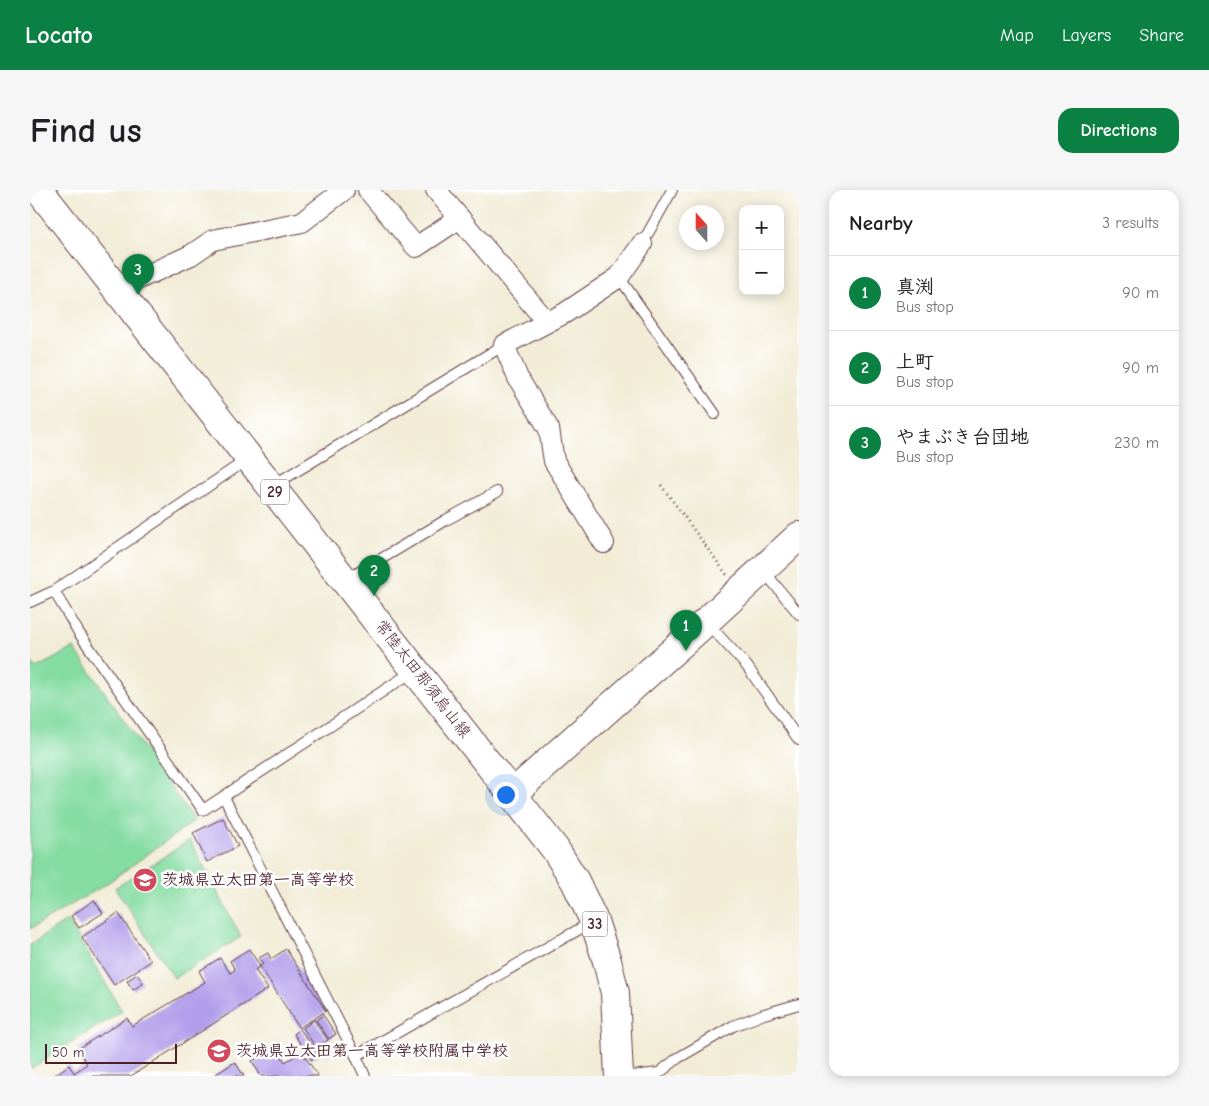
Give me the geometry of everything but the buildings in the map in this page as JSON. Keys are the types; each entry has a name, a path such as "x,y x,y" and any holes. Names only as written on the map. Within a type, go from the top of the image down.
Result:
{"main road":[{"name":"常陸太田那須烏山線","path":"39,190 512,794"},
{"path":"512,794 706,622 799,536"},
{"name":"33","path":"512,794 555,849 570,873 594,921 607,961 614,993 618,1076"}],"street":[{"path":"117,289 191,254 213,240 302,222 344,190"},
{"path":"368,190 416,247 460,218"},
{"path":"436,190 547,322"},
{"path":"604,543 554,461 549,430 518,378 504,345 566,313 619,277 642,244"}],"lane":[{"path":"642,244 672,190"},
{"path":"619,277 715,414"},
{"path":"271,487 504,345"},
{"path":"30,602 54,591 249,459"},
{"path":"345,580 496,492"},
{"path":"762,570 799,614"},
{"path":"54,591 79,633 203,810 416,669"},
{"path":"706,622 746,664 799,740"},
{"path":"224,797 365,1076"},
{"path":"356,1056 594,921"},
{"path":"632,1076 659,1073 678,1058 734,1026 764,1014 799,1004"}],"path":[{"path":"661,485 729,577"}],"green space":[{"path":"74,648 194,821 103,886 30,929 30,660 36,668"},
{"path":"190,840 241,937 174,978 115,888"},
{"path":"68,920 122,1011 30,1069 30,945"}],"place":[{"name":"やまぶき台団地","path":"138,295"},
{"name":"上町","path":"374,596"},
{"name":"真渕","path":"686,651"},
{"name":"茨城県立太田第一高等学校","path":"145,880"},
{"name":"茨城県立太田第一高等学校附属中学校","path":"219,1051"}]}
